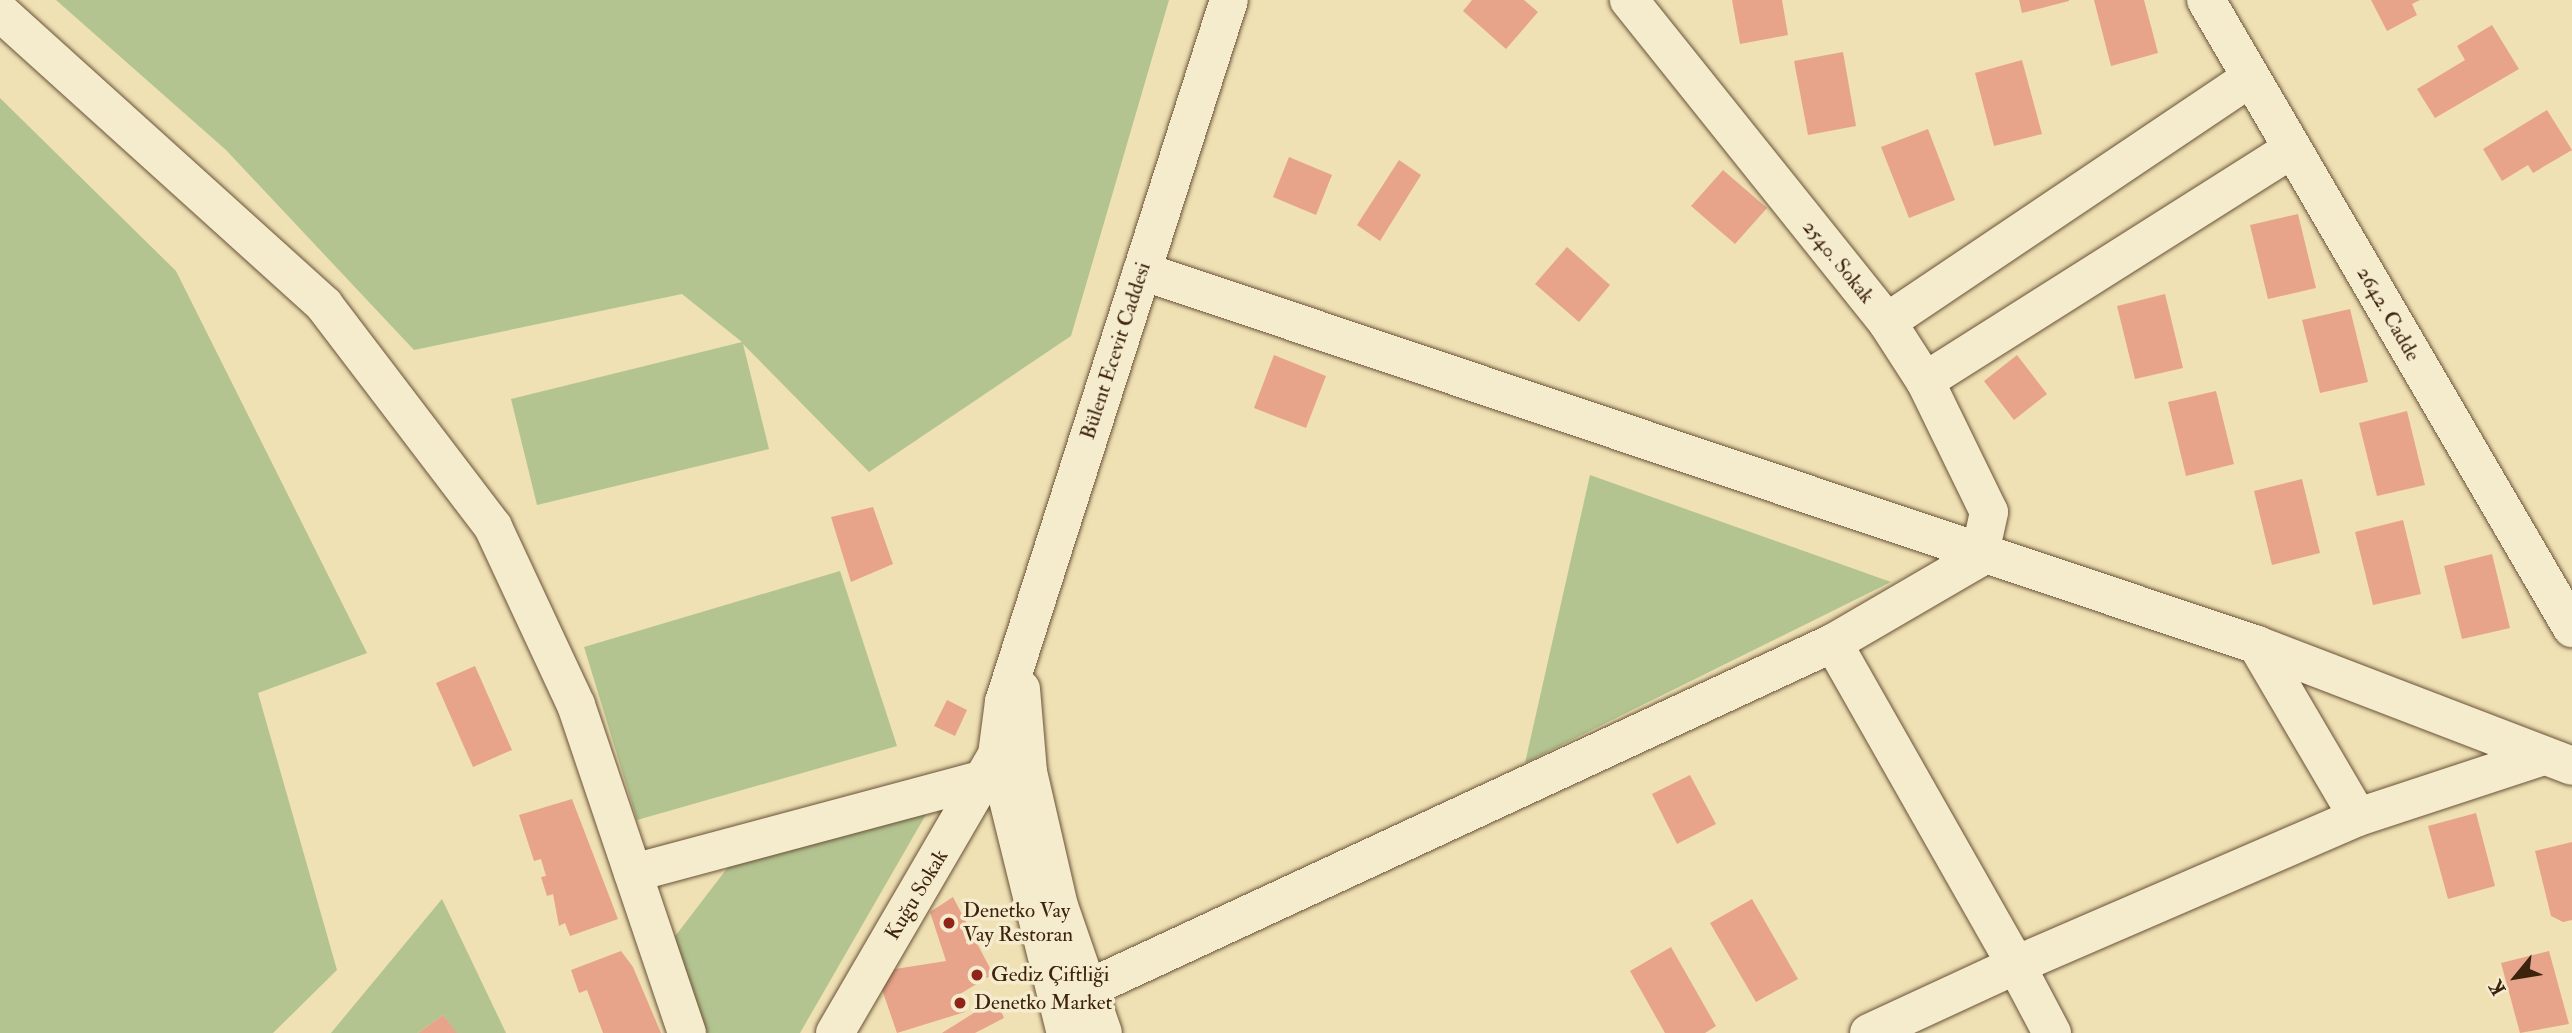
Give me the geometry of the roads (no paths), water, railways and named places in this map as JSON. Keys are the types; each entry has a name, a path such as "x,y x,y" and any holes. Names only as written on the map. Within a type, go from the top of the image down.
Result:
{"street":[{"name":"Bülent Ecevit Caddesi","path":"992,767 1004,702 1228,0"},
{"name":"2540. Sokak","path":"1629,0 1887,322 1925,381 1989,512 1982,553"},
{"name":"2642. Cadde","path":"2206,0 2572,628"},
{"path":"0,12 324,305 493,527 576,705 687,1033"},
{"path":"1887,322 2250,78"},
{"path":"1925,381 2292,149"},
{"path":"1142,271 2256,645 2557,761"},
{"path":"1085,990 1833,643 1982,553"},
{"path":"1041,588 1020,684 1028,772 1085,990 1103,1033"},
{"path":"1833,643 2052,1033"},
{"path":"2256,645 2358,817"},
{"path":"1869,1033 2016,965 2358,817 2557,761"},
{"path":"633,873 992,767 1066,1033"},
{"name":"Kuğu Sokak","path":"835,1033 992,767"}],"place":[{"name":"Denetko Vay Vay Restoran","path":"949,923"},
{"name":"Gediz Çiftliği","path":"977,975"},
{"name":"Denetko Market","path":"960,1003"}]}
